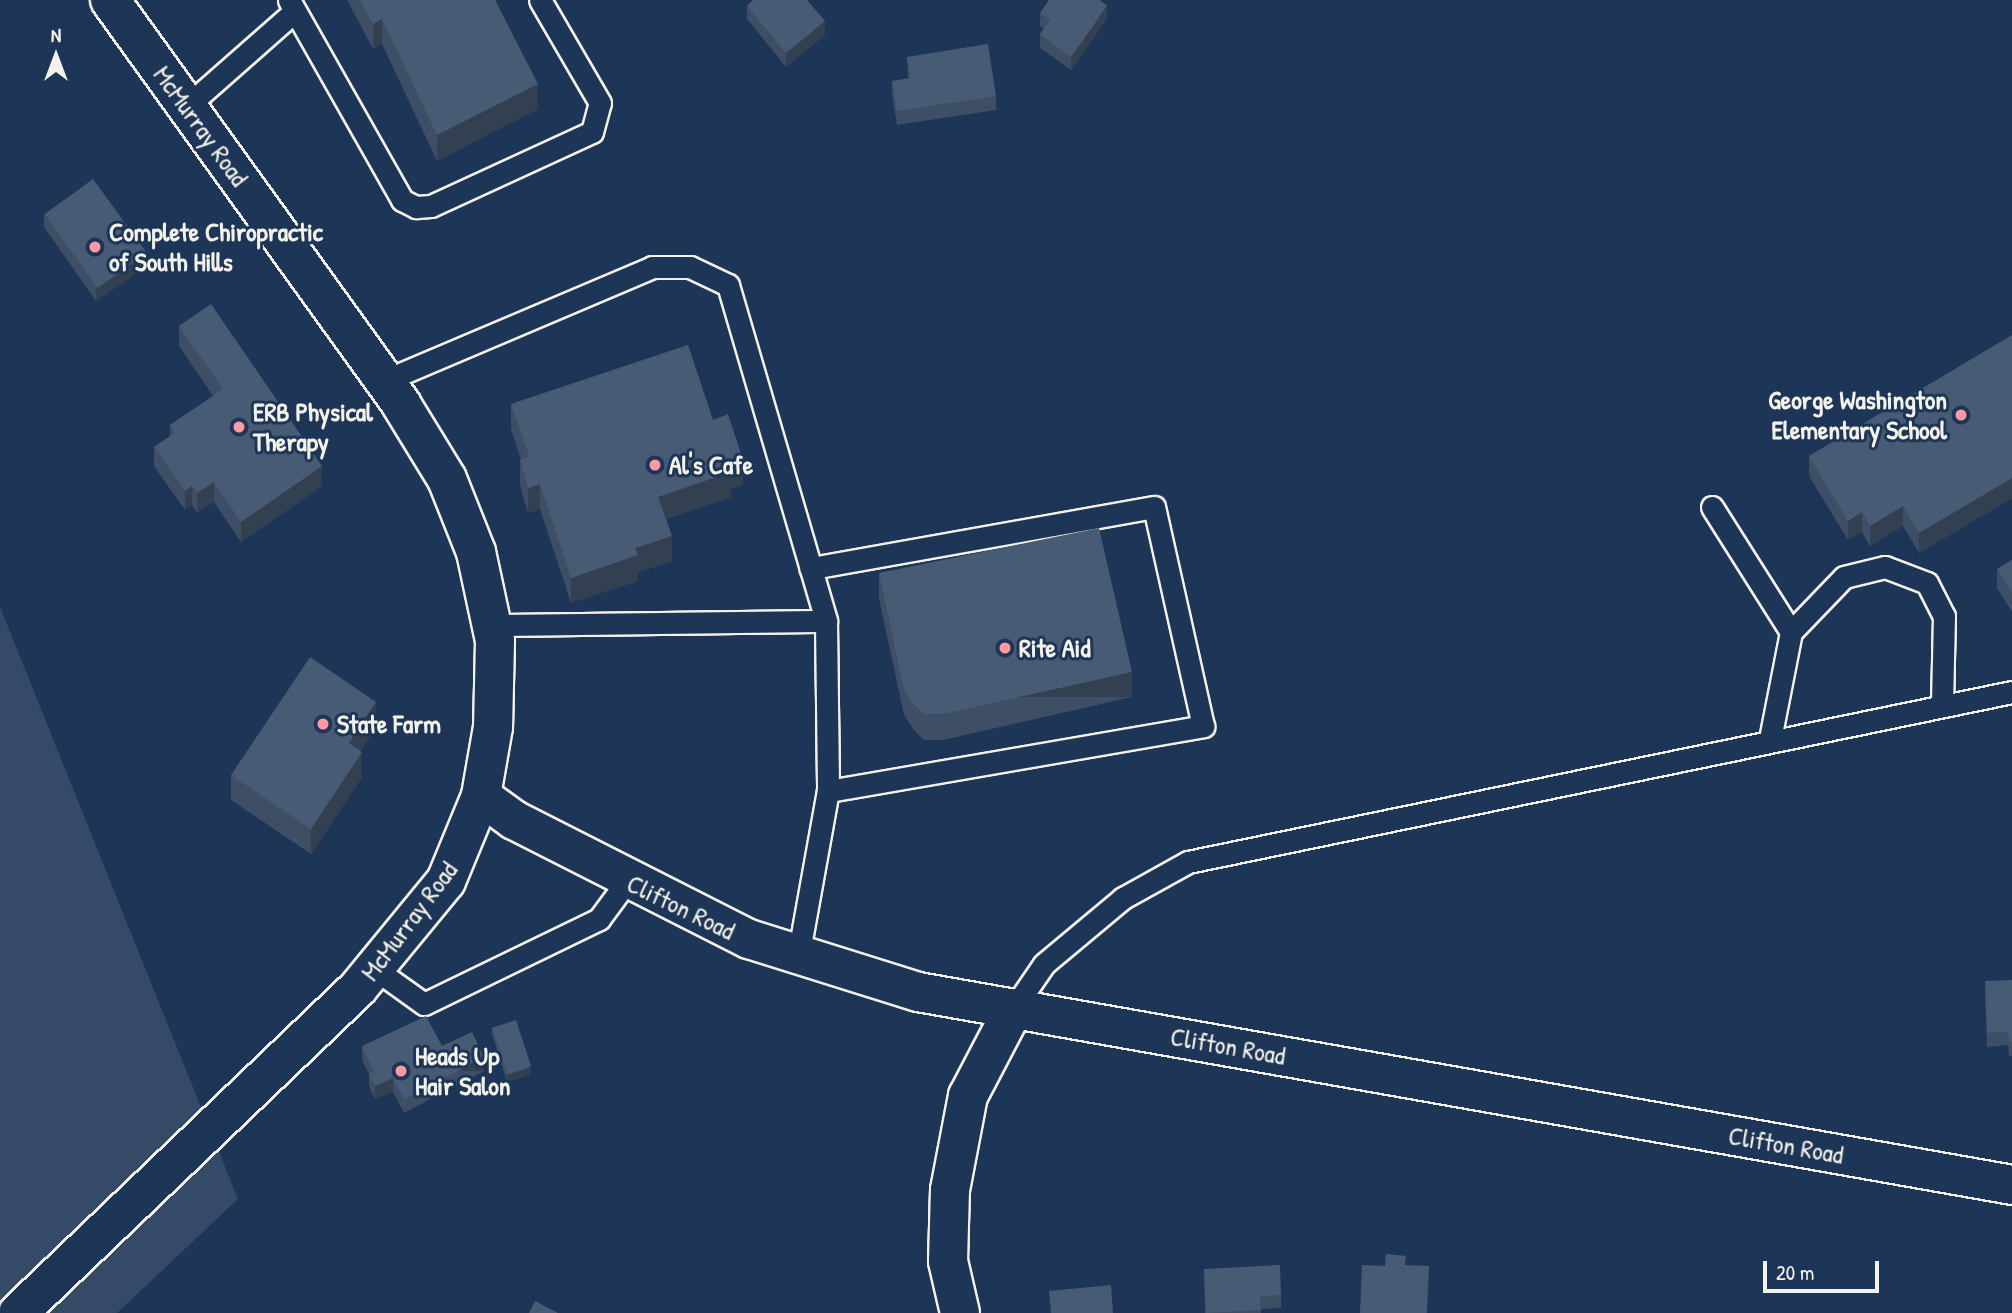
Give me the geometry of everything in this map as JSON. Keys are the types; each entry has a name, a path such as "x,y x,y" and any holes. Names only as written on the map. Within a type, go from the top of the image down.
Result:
{"main road":[{"name":"McMurray Road","path":"18,1313 285,1063 374,969 446,881 481,796 495,700 493,625 461,507 384,381 110,0"},
{"name":"Clifton Road","path":"481,796 627,881 798,957 918,992 2012,1185"},
{"path":"960,1313 948,1261 950,1190 968,1096 1014,1008"}],"lane":[{"path":"186,107 292,5 402,200 431,206 592,132 600,103 540,0"},
{"path":"384,381 573,296 653,267 690,267 728,285 826,621 828,791 798,957"},
{"path":"810,568 1154,507 1203,726 828,791"},
{"path":"1712,507 1791,632"},
{"path":"1770,739 1791,632 1844,577 1885,567 1927,583 1944,616 1942,706"},
{"path":"493,625 826,621"},
{"path":"1014,1008 1044,964 1124,898 1188,862 1770,739 2012,692"},
{"path":"374,969 424,1004 599,919 627,881"}],"shaded area":[{"path":"0,607 238,1199 117,1313 0,1313"}],"building":[{"path":"360,0 495,0 538,84 437,135 382,19 373,24"},
{"path":"753,0 807,0 825,21 786,53 747,6"},
{"path":"1049,0 1100,0 1107,6 1071,57 1040,34 1050,20 1040,13"},
{"path":"988,44 996,96 897,111 892,81 910,78 907,57"},
{"name":"Complete Chiropractic of South Hills","path":"93,179 146,253 98,288 44,214"},
{"name":"ERB Physical Therapy","path":"211,304 322,466 241,522 214,482 197,493 192,486 185,491 154,447 175,433 170,425 223,389 179,326"},
{"name":"George Washington Elementary School","path":"2012,335 2012,478 1919,533 1903,506 1870,526 1862,512 1848,521 1809,456"},
{"path":"688,345 713,420 728,414 743,460 728,465 731,472 658,497 672,536 635,548 638,555 571,578 540,484 528,488 520,460 529,456 511,404"},
{"name":"Rite Aid","path":"1099,528 1132,672 943,714 924,714 914,705 904,690 879,573"},
{"path":"2012,560 2012,593 1997,569"},
{"path":"310,657 376,702 349,743 362,752 311,829 231,775"},
{"path":"2012,980 2012,1042 2009,1042 2008,1032 1987,1033 1985,981"},
{"path":"426,1016 442,1046 472,1032 484,1057 404,1099 393,1078 375,1086 369,1074 374,1071 362,1046"},
{"path":"516,1020 531,1067 507,1074 492,1028"},
{"path":"1386,1254 1406,1256 1405,1265 1429,1266 1427,1313 1360,1313 1362,1265 1385,1266"},
{"path":"1280,1265 1281,1295 1260,1296 1261,1310 1206,1313 1204,1269"},
{"path":"1111,1285 1113,1313 1051,1313 1049,1291"},
{"path":"535,1301 558,1313 529,1313"}],"place":[{"name":"Complete Chiropractic of South Hills","path":"95,247"},
{"name":"George Washington Elementary School","path":"1961,415"},
{"name":"ERB Physical Therapy","path":"239,427"},
{"name":"Al's Cafe","path":"655,465"},
{"name":"Rite Aid","path":"1005,648"},
{"name":"State Farm","path":"323,724"},
{"name":"Heads Up Hair Salon","path":"401,1071"}]}
